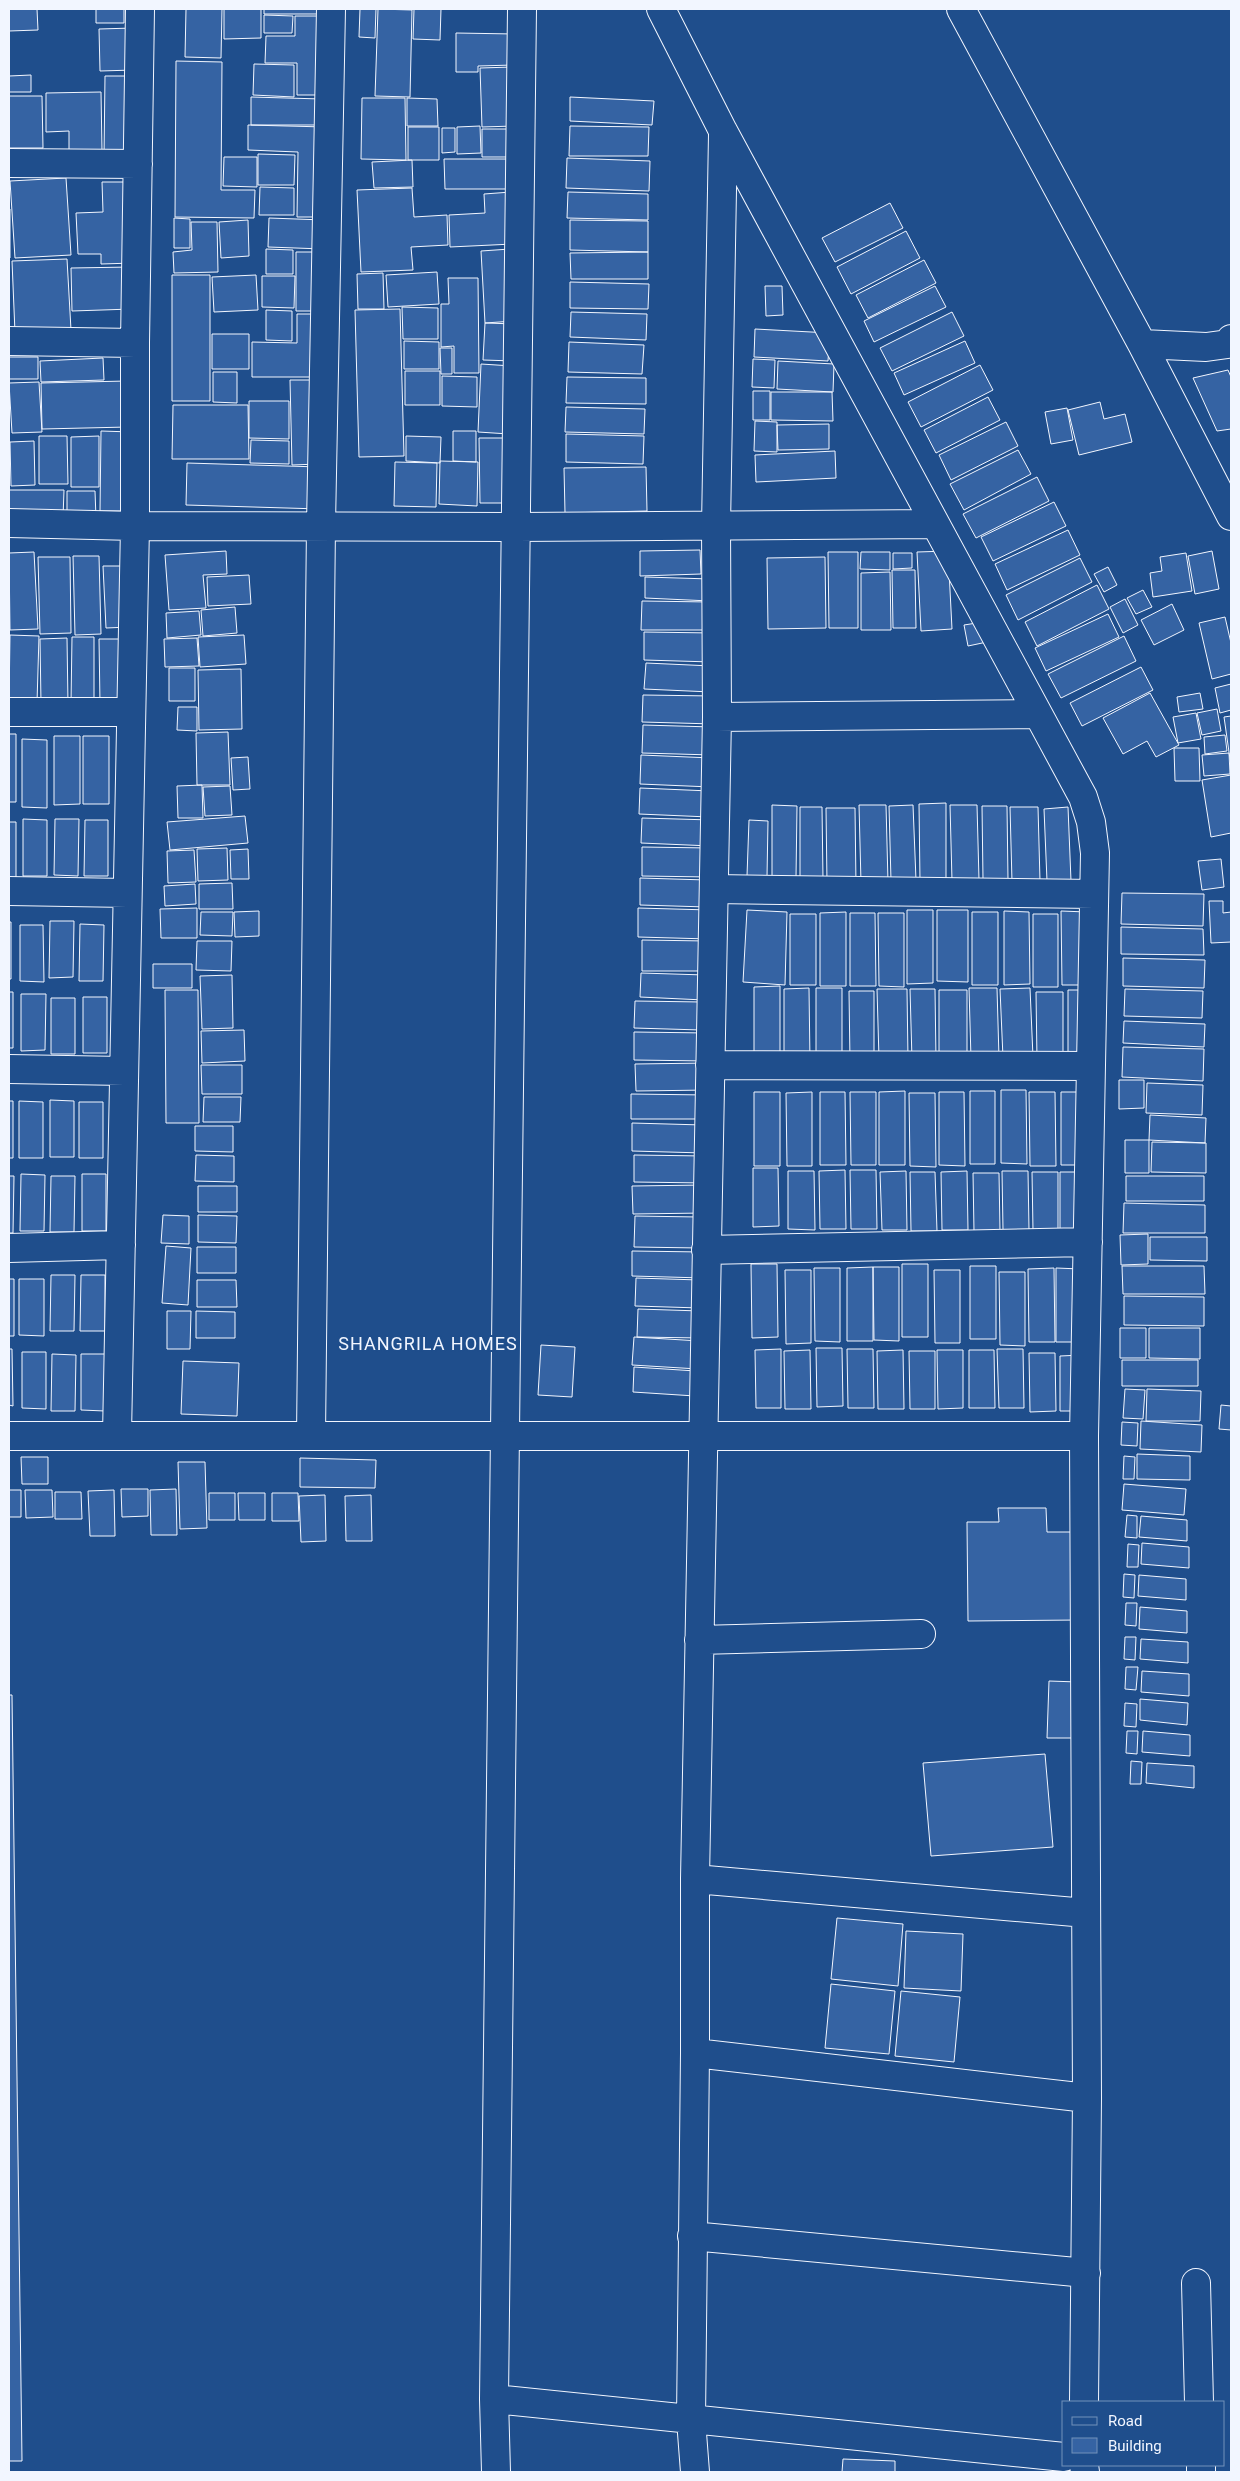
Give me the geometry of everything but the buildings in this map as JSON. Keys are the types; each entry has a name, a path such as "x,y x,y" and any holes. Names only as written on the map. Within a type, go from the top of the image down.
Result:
{"street":[{"path":"117,1435 135,526 135,343 140,9"},
{"path":"312,1436 321,525 331,9"},
{"path":"496,2472 494,2400 497,1925 518,527 522,9"},
{"path":"661,9 723,131 1038,714 1086,805 1091,822 1095,853 1084,1436 1087,2098 1084,2401"},
{"path":"961,9 1142,344 1231,516"},
{"path":"694,2472 691,2420 695,1879 717,717 716,526 723,131"},
{"path":"9,163 138,164"},
{"path":"1142,344 1206,347 1228,344 1231,339"},
{"path":"9,341 135,343"},
{"path":"9,523 135,526 518,527 934,524"},
{"path":"9,712 131,712"},
{"path":"717,717 1038,714"},
{"path":"714,889 1094,894"},
{"path":"9,891 127,893"},
{"path":"710,1065 1091,1066"},
{"path":"9,1069 124,1071"},
{"path":"706,1250 1088,1242"},
{"path":"9,1248 121,1245"},
{"path":"9,1436 1084,1436"},
{"path":"699,1640 922,1634"},
{"path":"695,1879 1086,1913"},
{"path":"695,2053 1087,2098"},
{"path":"692,2236 1086,2273"},
{"path":"1196,2283 1199,2401"},
{"path":"494,2400 1062,2457"}],"district":[{"name":"SHANGRILA HOMES","path":"428,1344"}]}
